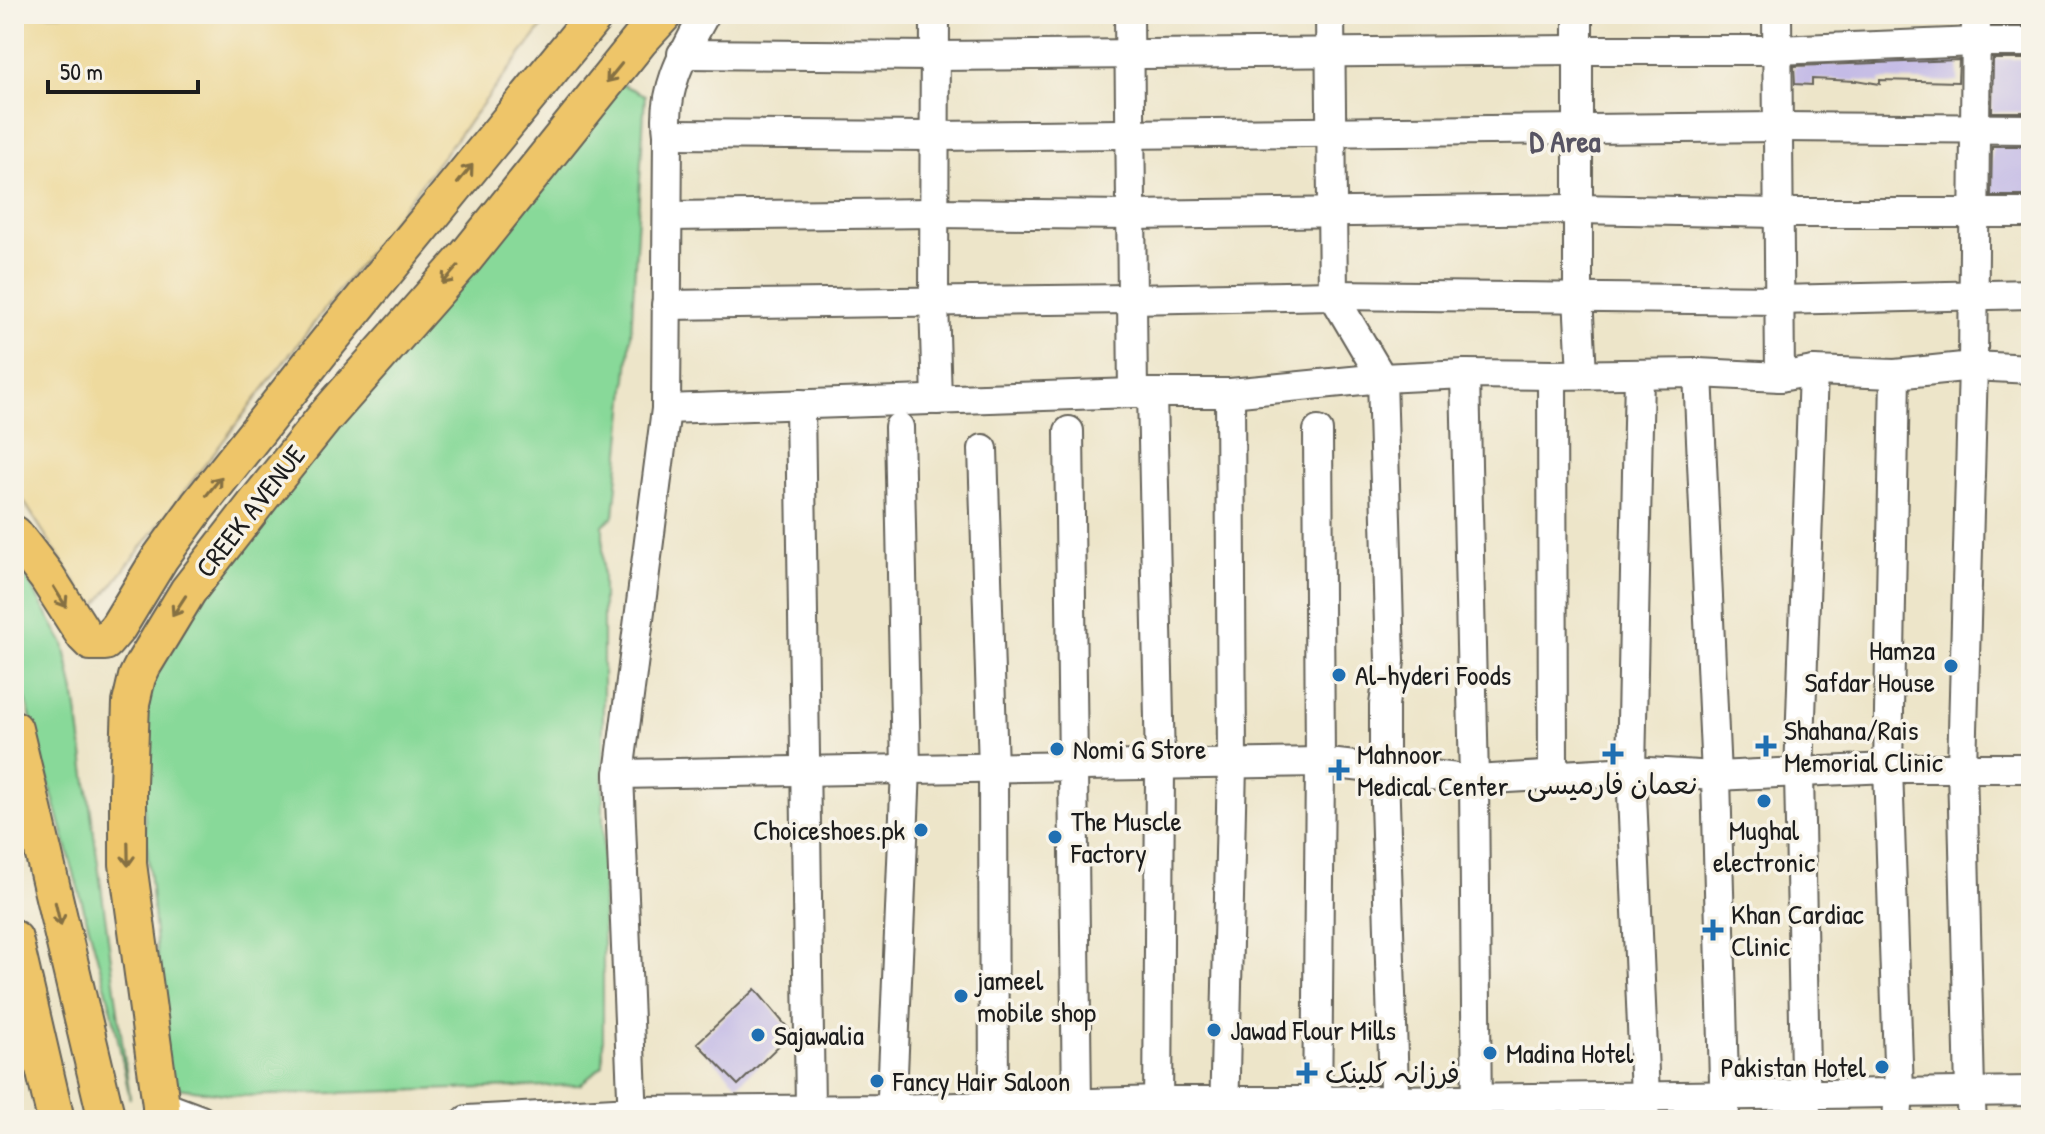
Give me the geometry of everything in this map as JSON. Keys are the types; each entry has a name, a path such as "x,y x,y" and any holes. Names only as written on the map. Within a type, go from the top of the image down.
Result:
{"main road":[{"name":"CREEK AVENUE","path":"14,534 47,577 84,635 91,642 105,642 198,506 596,14"},
{"name":"CREEK AVENUE","path":"161,1112 128,864 131,703 137,677 172,615 203,571 325,417 466,257 664,14"},
{"path":"14,729 107,1120"},
{"path":"14,939 56,1120"}],"street":[{"path":"633,1116 619,774 666,409 666,120 672,79 682,54 705,14"},
{"path":"935,14 934,301 937,400"},
{"path":"1129,14 1131,299 1143,393 1160,765 1159,1111"},
{"path":"1330,14 1333,295 1382,378 1390,661 1384,705 1384,771 1395,1110"},
{"path":"1578,14 1578,296 1582,374"},
{"path":"1777,14 1780,377"},
{"path":"682,54 934,56 1777,50 1976,28 2031,42"},
{"path":"1972,1120 1962,767 1973,366 1976,28"},
{"path":"668,134 934,136 1778,127 2031,129"},
{"path":"668,216 934,213 1131,215 1578,209 2031,213"},
{"path":"666,305 1333,295 1779,300 2031,294"},
{"path":"666,409 1143,393 1230,393 1382,378 1465,374 1698,373 1780,377 1813,371 1895,374 1973,366 2031,369"},
{"path":"1806,1107 1799,774 1813,371"},
{"path":"1698,373 1716,776 1725,1108"},
{"path":"1465,374 1478,1110"},
{"path":"1639,374 1631,771 1644,1108"},
{"path":"1895,374 1888,768 1898,1106"},
{"path":"1552,375 1553,774"},
{"path":"1225,1111 1232,764 1230,393"},
{"path":"800,404 806,771 806,1112"},
{"path":"892,1114 906,769 899,427"},
{"path":"1069,431 1076,1112"},
{"path":"1317,1111 1320,762 1318,431"},
{"path":"983,449 993,768 994,1113"},
{"path":"619,774 1320,762 1474,780 1631,771 1716,776 1888,768 2031,768"},
{"path":"467,1120 806,1112 892,1114 1898,1106 1970,1091 2031,1091"},
{"path":"161,1112 201,1120"}],"green space":[{"path":"621,84 645,95 631,335 614,516 603,525 603,1065 580,1085 241,1096 169,1087 140,749 153,680 227,559"},
{"path":"14,556 64,644 76,702 130,1099 112,1010 14,657"}],"sand":[{"path":"14,14 552,14 93,610 14,486"}],"building":[{"path":"1993,14 2031,14 2031,25 1993,25"},
{"path":"1993,59 2031,59 2031,112 1992,112"},
{"path":"1959,60 1958,82 1880,80 1880,84 1812,79 1812,85 1795,84 1794,66"},
{"path":"1992,146 2031,146 2031,196 1991,196"},
{"path":"755,989 792,1033 738,1085 697,1043"}],"place":[{"name":"Hamza Safdar House","path":"1951,666"},
{"name":"Al-hyderi Foods","path":"1339,675"},
{"name":"Shahana/Rais Memorial Clinic","path":"1766,746"},
{"name":"Nomi G Store","path":"1057,749"},
{"name":"نعمان فارمیسی","path":"1613,754"},
{"name":"Mahnoor Medical Center","path":"1339,770"},
{"name":"Mughal electronic","path":"1764,801"},
{"name":"Choiceshoes.pk","path":"921,830"},
{"name":"The Muscle Factory","path":"1055,837"},
{"name":"Khan Cardiac Clinic","path":"1713,930"},
{"name":"jameel mobile shop","path":"961,996"},
{"name":"Jawad Flour Mills","path":"1214,1030"},
{"name":"Sajawalia","path":"758,1035"},
{"name":"Madina Hotel","path":"1490,1053"},
{"name":"Pakistan Hotel","path":"1882,1067"},
{"name":"فرزانہ کلینک","path":"1307,1073"},
{"name":"Fancy Hair Saloon","path":"877,1081"}],"district":[{"name":"D Area","path":"1565,141"}]}
